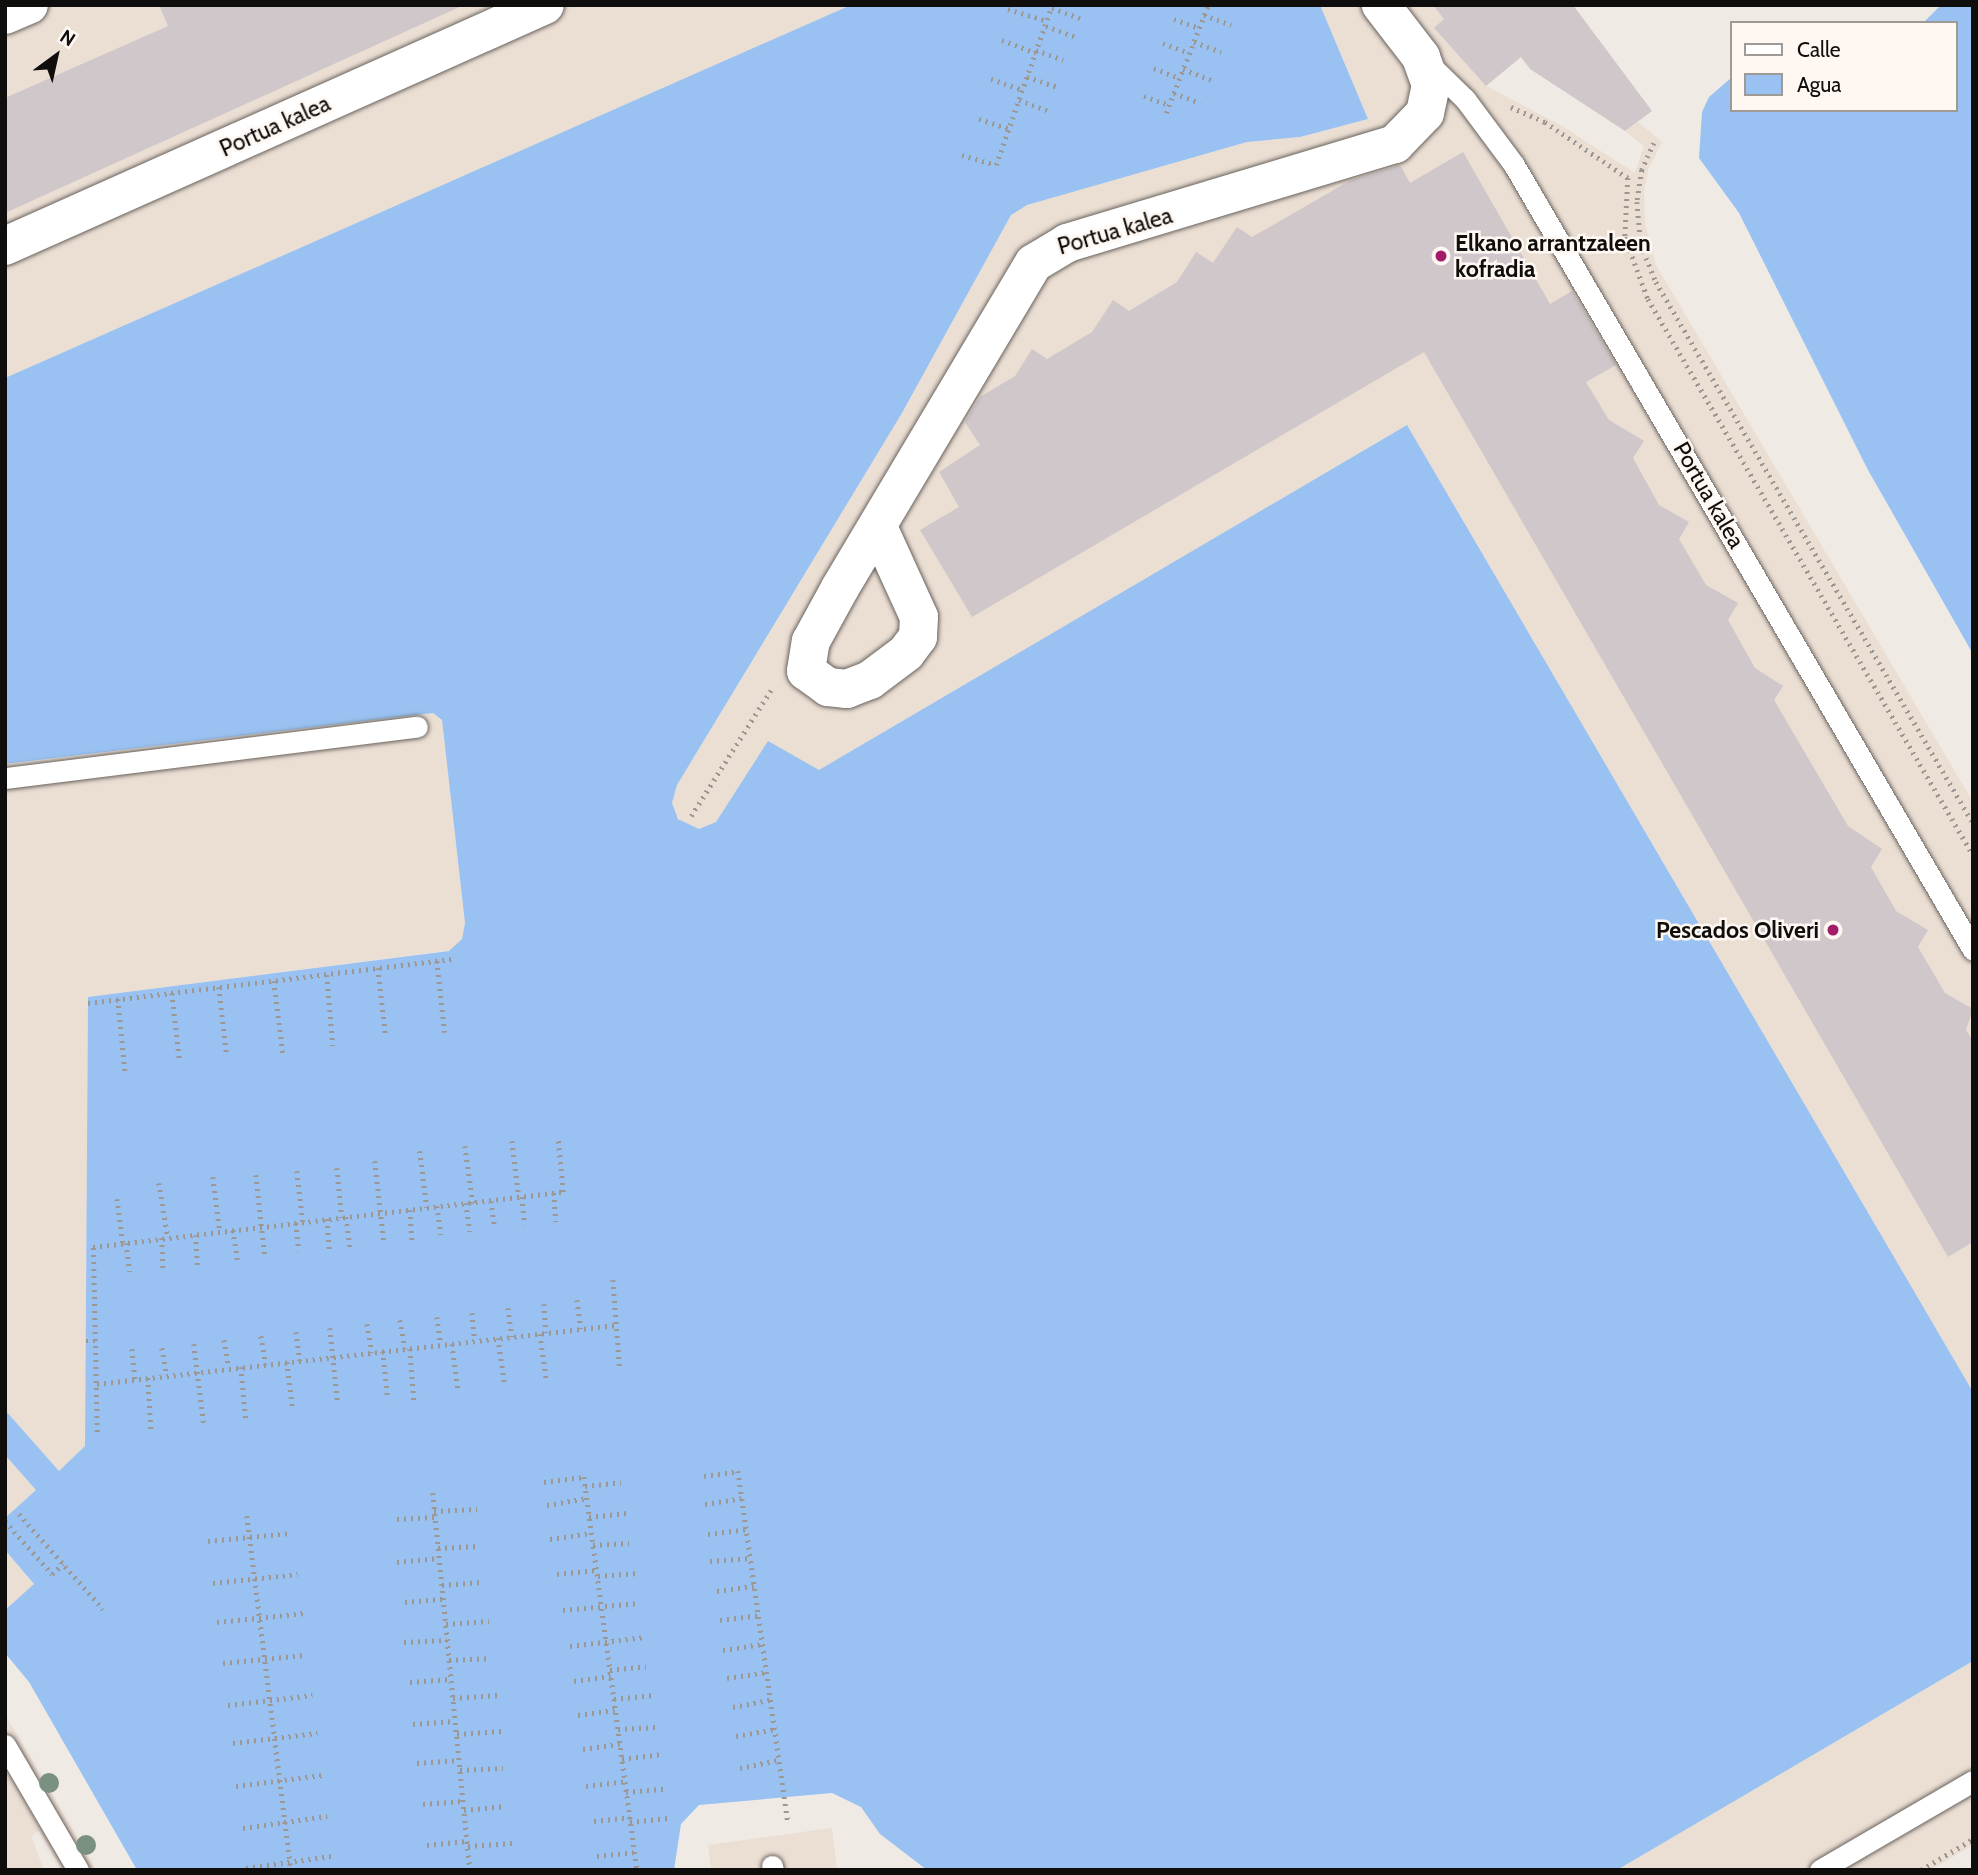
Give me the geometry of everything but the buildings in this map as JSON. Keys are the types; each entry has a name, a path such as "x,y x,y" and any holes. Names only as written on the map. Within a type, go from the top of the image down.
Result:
{"street":[{"path":"5,15 29,5"},
{"name":"Portua kalea","path":"5,246 545,5"},
{"name":"Portua kalea","path":"805,667 824,616 1040,257 1067,243 1387,148 1409,133 1428,105 1431,85 1421,57 1381,5"},
{"path":"805,667 814,680 847,690 884,670 918,637 916,610 878,527"}],"lane":[{"name":"Portua kalea","path":"1421,57 1472,107 1514,165 1669,425 1973,950"},
{"path":"5,778 417,727"},
{"path":"5,1745 78,1870"},
{"path":"1819,1870 1973,1781"}],"path":[{"path":"1166,113 1208,5"},
{"path":"962,155 996,165 1052,6 1080,18"},
{"path":"1008,9 1074,36"},
{"path":"1204,15 1231,25"},
{"path":"1174,19 1199,28"},
{"path":"1002,40 1063,60"},
{"path":"1194,42 1221,52"},
{"path":"1163,43 1189,53"},
{"path":"1154,68 1179,78"},
{"path":"1183,69 1211,80"},
{"path":"1027,77 1057,87"},
{"path":"991,79 1023,90"},
{"path":"1174,93 1200,103"},
{"path":"1144,96 1169,104"},
{"path":"1019,100 1047,110"},
{"path":"1472,107 1499,105 1532,115 1628,178 1625,236 1648,299 1973,855"},
{"path":"979,119 1009,128"},
{"path":"1654,143 1642,170 1637,202 1641,245 1656,282 1973,823"},
{"path":"691,816 771,689 805,667"},
{"path":"88,1003 452,959"},
{"path":"437,961 445,1033"},
{"path":"378,968 386,1038"},
{"path":"327,975 333,1045"},
{"path":"274,981 283,1053"},
{"path":"219,988 227,1057"},
{"path":"172,993 180,1063"},
{"path":"118,999 125,1071"},
{"path":"97,1432 93,1247 563,1192 558,1139"},
{"path":"512,1140 525,1225"},
{"path":"465,1146 470,1232"},
{"path":"421,1152 428,1208"},
{"path":"375,1161 384,1242"},
{"path":"337,1168 350,1247"},
{"path":"297,1171 303,1222"},
{"path":"256,1175 265,1256"},
{"path":"213,1177 220,1232"},
{"path":"159,1183 168,1238"},
{"path":"554,1193 556,1222"},
{"path":"117,1199 130,1272"},
{"path":"491,1200 495,1228"},
{"path":"438,1206 441,1235"},
{"path":"410,1210 412,1242"},
{"path":"327,1219 330,1252"},
{"path":"296,1223 299,1251"},
{"path":"233,1230 237,1260"},
{"path":"196,1235 198,1268"},
{"path":"162,1238 163,1269"},
{"path":"613,1280 620,1370"},
{"path":"577,1300 581,1329"},
{"path":"544,1304 543,1334 547,1383"},
{"path":"508,1308 512,1337"},
{"path":"472,1313 475,1341"},
{"path":"437,1317 441,1345"},
{"path":"400,1320 414,1401"},
{"path":"367,1324 372,1353"},
{"path":"97,1384 617,1325"},
{"path":"330,1328 338,1404"},
{"path":"296,1332 300,1361"},
{"path":"261,1336 266,1365"},
{"path":"498,1338 505,1385"},
{"path":"86,1341 95,1340"},
{"path":"224,1340 229,1368"},
{"path":"194,1344 204,1426"},
{"path":"452,1344 458,1389"},
{"path":"162,1348 167,1376"},
{"path":"132,1349 135,1380"},
{"path":"383,1351 388,1401"},
{"path":"287,1362 293,1410"},
{"path":"241,1367 246,1420"},
{"path":"148,1378 151,1429"},
{"path":"704,1476 738,1471 788,1824"},
{"path":"544,1482 584,1477 637,1870"},
{"path":"585,1486 621,1482"},
{"path":"433,1493 470,1870"},
{"path":"547,1505 587,1498"},
{"path":"705,1504 742,1498"},
{"path":"397,1519 477,1508"},
{"path":"589,1517 627,1513"},
{"path":"19,1514 103,1609"},
{"path":"247,1516 290,1870"},
{"path":"5,1521 52,1574 63,1564"},
{"path":"708,1534 746,1529"},
{"path":"550,1539 592,1533"},
{"path":"208,1541 249,1535 291,1534"},
{"path":"593,1545 629,1543"},
{"path":"438,1548 480,1546"},
{"path":"397,1562 439,1558"},
{"path":"710,1561 751,1558"},
{"path":"557,1574 638,1573"},
{"path":"212,1583 298,1574"},
{"path":"442,1585 483,1582"},
{"path":"717,1591 754,1586"},
{"path":"405,1602 443,1599"},
{"path":"563,1610 639,1603"},
{"path":"217,1622 306,1613"},
{"path":"720,1620 759,1615"},
{"path":"446,1624 489,1621"},
{"path":"570,1646 644,1637"},
{"path":"404,1642 447,1640"},
{"path":"723,1650 763,1644"},
{"path":"223,1663 304,1655"},
{"path":"449,1660 491,1658"},
{"path":"573,1681 646,1666"},
{"path":"727,1678 767,1672"},
{"path":"410,1682 451,1679"},
{"path":"228,1705 312,1695"},
{"path":"453,1698 498,1695"},
{"path":"614,1699 654,1695"},
{"path":"733,1707 771,1700"},
{"path":"578,1715 615,1710"},
{"path":"413,1724 455,1721"},
{"path":"618,1729 657,1727"},
{"path":"736,1735 775,1729"},
{"path":"457,1734 502,1731"},
{"path":"233,1744 317,1733"},
{"path":"583,1749 620,1744"},
{"path":"622,1759 662,1754"},
{"path":"417,1763 459,1760"},
{"path":"740,1768 779,1760"},
{"path":"460,1770 503,1768"},
{"path":"236,1786 322,1776"},
{"path":"586,1786 624,1781"},
{"path":"626,1792 664,1789"},
{"path":"423,1804 463,1801"},
{"path":"464,1810 506,1806"},
{"path":"243,1828 327,1816"},
{"path":"594,1821 668,1818"},
{"path":"1921,1870 1973,1839"},
{"path":"427,1845 512,1843"},
{"path":"597,1856 634,1852"},
{"path":"246,1868 331,1856"}],"shaded area":[{"path":"5,5 851,5 5,378"},
{"path":"1320,5 1443,5 1444,19 1434,28 1486,86 1562,126 1635,173 1644,146 1625,131 1638,122 1662,142 1648,170 1644,192 1645,224 1656,265 1973,802 1973,1392 1407,425 819,771 758,757 716,822 699,829 687,827 676,815 672,803 677,785 902,413 1011,215 1027,205 1247,142 1300,137 1368,119"},
{"path":"433,713 442,720 465,923 462,939 453,950 88,997 85,1446 59,1471 5,1410 5,764"},
{"path":"5,1455 36,1490 5,1518"},
{"path":"5,1550 34,1585 5,1610"},
{"path":"1973,1661 1973,1845 1931,1870 1617,1870"},
{"path":"5,1714 96,1870 62,1870 39,1831 31,1836 44,1870 5,1870"},
{"path":"832,1828 837,1870 711,1870 708,1845"}],"water":[{"path":"851,5 1320,5 1368,119 1300,137 1247,142 1027,205 1011,215 902,413 677,785 672,803 678,819 699,829 716,822 768,741 819,770 1407,425 1973,1392 1973,1661 1617,1870 927,1870 880,1834 861,1807 832,1793 699,1805 681,1824 674,1870 137,1870 29,1682 5,1653 5,1610 34,1584 5,1550 5,1518 36,1490 5,1455 5,1410 59,1471 85,1446 88,997 449,951 462,939 465,923 442,720 433,713 5,764 5,378"},
{"path":"1941,5 1973,5 1973,654 1868,470 1739,213 1699,158 1702,112 1709,97 1730,79 1730,112 1957,112 1957,21 1925,21"}],"place":[{"name":"Elkano arrantzaleen kofradia","path":"1441,256"},
{"name":"Pescados Oliveri","path":"1833,930"}]}
